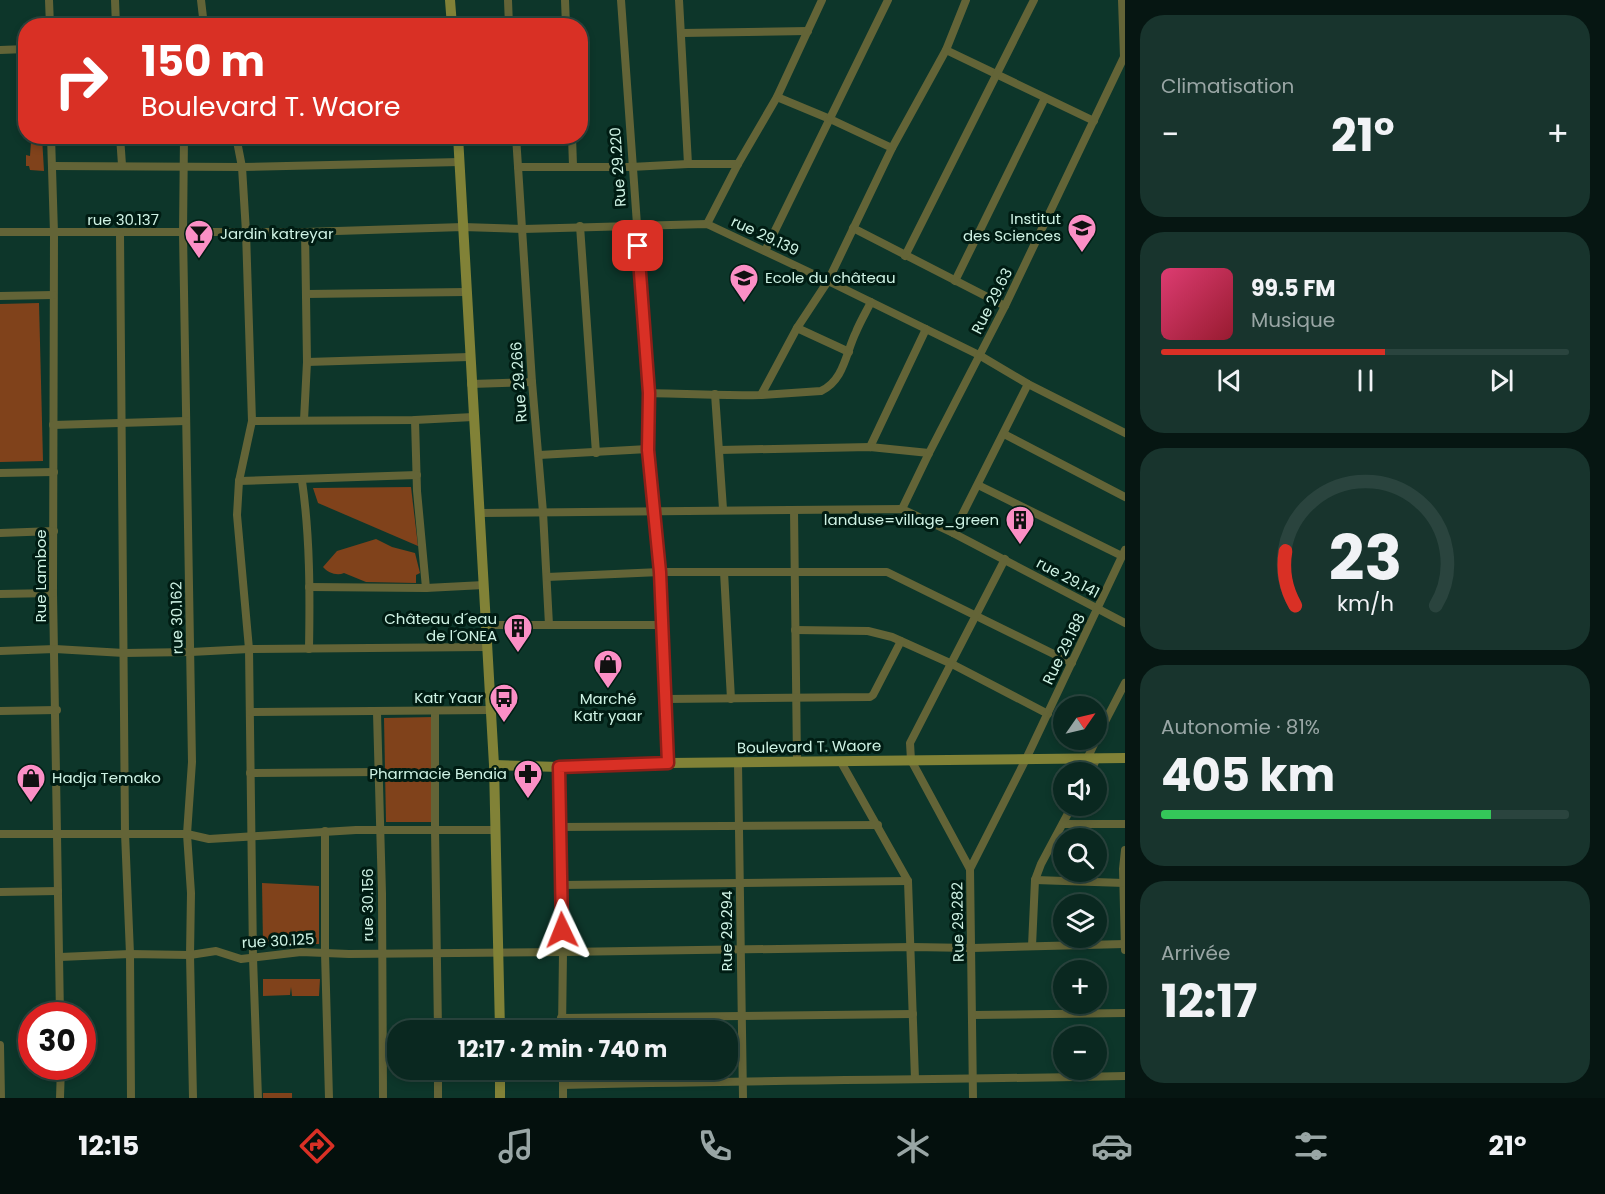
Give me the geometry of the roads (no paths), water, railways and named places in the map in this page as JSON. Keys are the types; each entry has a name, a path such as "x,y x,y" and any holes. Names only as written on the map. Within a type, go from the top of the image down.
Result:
{"street":[{"path":"49,0 50,18"},
{"path":"115,0 116,18"},
{"path":"201,0 202,18"},
{"path":"450,0 451,18"},
{"path":"508,0 509,18"},
{"path":"565,0 566,18"},
{"name":"Rue 29.220","path":"621,0 631,167 649,393 648,450 660,572 668,763"},
{"path":"680,0 688,164"},
{"path":"707,224 738,164 777,97 822,0"},
{"path":"765,252 888,0"},
{"path":"761,395 797,328 828,281 892,148 946,50 966,0"},
{"path":"905,256 1034,0"},
{"name":"Rue 29.63","path":"902,509 928,453 1005,306 1124,57 1122,0"},
{"path":"682,33 807,31"},
{"path":"0,50 18,49"},
{"path":"946,50 1094,121"},
{"path":"777,97 892,148"},
{"path":"955,281 1045,98"},
{"name":"Rue Lamboe","path":"51,144 54,233 52,295 53,593 57,710 60,1002"},
{"path":"121,144 122,165"},
{"name":"rue 30.162","path":"184,144 183,233 192,762 187,834 191,892 193,1098"},
{"path":"238,144 242,167 246,232 252,421 239,481 237,515 249,649 253,958 258,1098"},
{"path":"459,144 494,765 500,1020"},
{"name":"Rue 29.266","path":"517,144 549,625"},
{"path":"572,144 573,166"},
{"path":"51,166 242,167 460,162"},
{"path":"518,167 738,164"},
{"name":"rue 29.139","path":"463,227 523,229 707,224 979,355 1028,384 1125,433"},
{"path":"580,226 596,453"},
{"name":"rue 30.137","path":"0,232 120,234 463,227"},
{"path":"853,228 1005,306"},
{"path":"304,420 307,362 305,232"},
{"path":"120,234 125,833 130,954 131,1098"},
{"path":"306,294 466,292"},
{"path":"0,296 52,295"},
{"path":"649,393 728,396 821,392 840,374 855,334 871,302"},
{"path":"797,328 849,352"},
{"path":"870,447 926,329"},
{"path":"307,362 469,357"},
{"path":"471,384 532,382"},
{"path":"953,533 1028,384"},
{"path":"715,394 723,509"},
{"path":"252,421 415,420 473,417"},
{"path":"415,420 426,588"},
{"path":"53,425 186,422"},
{"path":"1004,434 1125,496"},
{"path":"719,450 870,447 928,453"},
{"path":"539,455 648,450"},
{"path":"0,473 54,472"},
{"path":"239,481 302,481 417,475"},
{"path":"302,481 309,587 309,649"},
{"path":"978,485 1124,553"},
{"path":"480,513 902,509"},
{"name":"rue 29.141","path":"902,509 953,533 1125,623"},
{"path":"794,510 797,762"},
{"path":"0,532 54,531"},
{"name":"Rue 29.188","path":"970,869 1048,714 1124,553"},
{"path":"911,760 910,743 1005,560"},
{"path":"547,577 660,572 887,572 1072,663"},
{"path":"724,572 731,699"},
{"path":"309,587 426,588 484,585"},
{"path":"0,594 53,593"},
{"path":"486,625 661,625"},
{"path":"795,630 868,631 901,640 1048,714"},
{"path":"666,699 872,697 901,640"},
{"path":"0,651 55,650 124,653 249,649 486,647"},
{"path":"1107,718 1125,683"},
{"path":"0,711 57,710"},
{"path":"250,712 490,710"},
{"path":"435,711 438,1020"},
{"name":"rue 30.156","path":"377,712 381,830 382,1098"},
{"path":"1091,762 1094,750"},
{"name":"Boulevard T. Waore","path":"494,765 559,767 668,763 1125,758"},
{"name":"Rue 29.282","path":"911,760 970,869 973,1098"},
{"path":"841,762 908,880 915,1079"},
{"name":"Rue 29.294","path":"738,763 743,1098"},
{"path":"559,767 563,952 561,1018 913,1014"},
{"path":"250,773 379,772"},
{"path":"1032,946 1035,880 1067,816"},
{"path":"1063,824 1125,824"},
{"path":"559,827 878,825"},
{"path":"0,834 187,834 209,839 325,831 494,830"},
{"path":"325,831 325,953 329,1098"},
{"path":"1125,850 1125,950"},
{"path":"560,885 908,880"},
{"path":"1035,880 1124,882"},
{"path":"0,892 58,891"},
{"name":"rue 30.125","path":"60,957 130,954 190,955 216,951 242,959 292,953 972,948 1125,944"},
{"path":"973,1015 1125,1013"},
{"path":"0,1045 1,1098"},
{"path":"563,1085 742,1080 973,1080 1125,1076"},
{"path":"60,1080 60,1098"},
{"path":"438,1080 438,1098"},
{"path":"500,1080 500,1098"},
{"path":"563,1080 563,1098"}],"place":[{"name":"Institut des Sciences","path":"1082,254"},
{"name":"Jardin katreyar","path":"199,260"},
{"name":"Ecole du château","path":"744,304"},
{"name":"landuse=village_green","path":"1020,546"},
{"name":"Château d´eau de l´ONEA","path":"518,654"},
{"name":"Marché Katr yaar","path":"608,690"},
{"name":"Katr Yaar","path":"504,724"},
{"name":"Pharmacie Benaia","path":"528,800"},
{"name":"Hadja Temako","path":"31,804"}]}
